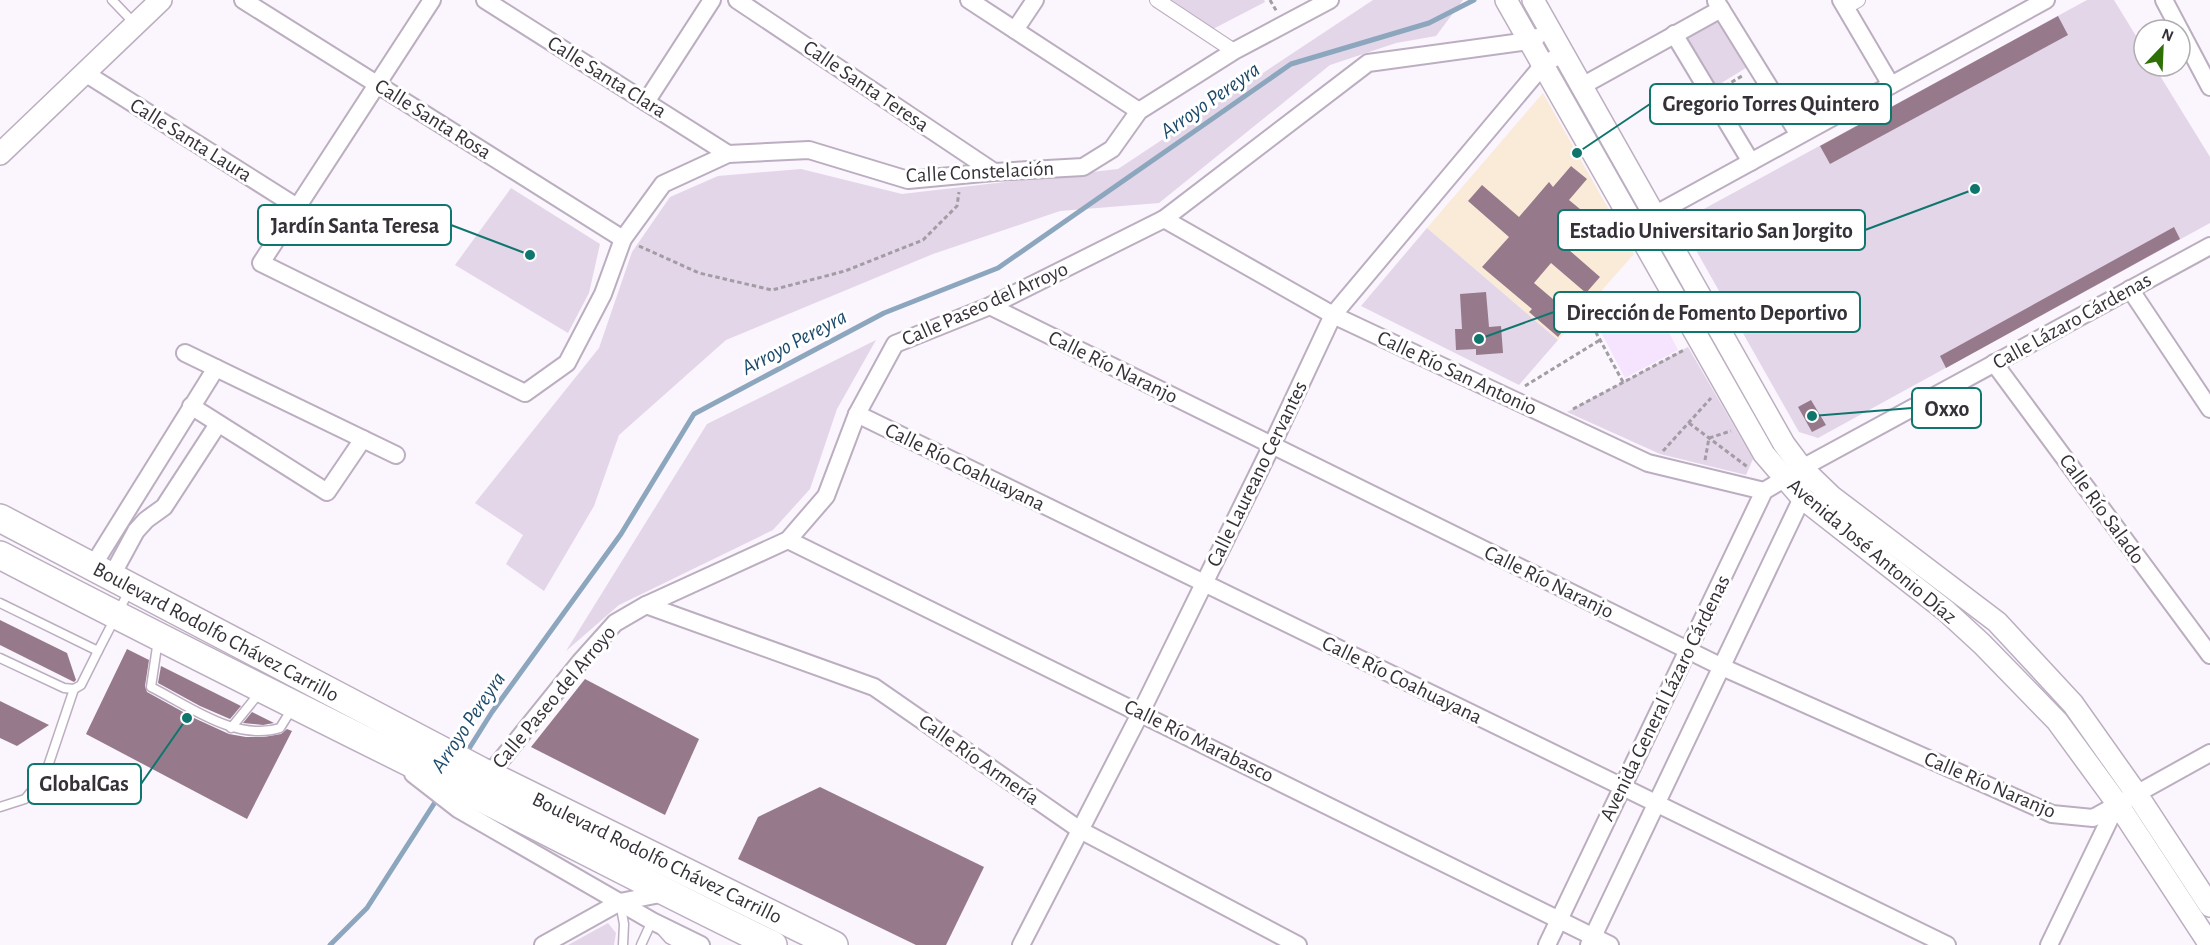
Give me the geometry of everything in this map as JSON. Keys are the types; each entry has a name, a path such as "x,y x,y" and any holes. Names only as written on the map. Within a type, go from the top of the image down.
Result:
{"main road":[{"name":"Boulevard Rodolfo Chávez Carrillo","path":"0,518 433,746 474,787 665,893 773,945"},
{"name":"Boulevard Rodolfo Chávez Carrillo","path":"0,555 378,748 412,769 474,787 676,867 834,945"}],"street":[{"path":"0,154 160,0"},
{"name":"Calle Santa Rosa","path":"243,0 623,239"},
{"path":"297,207 432,0"},
{"name":"Calle Santa Clara","path":"485,0 728,154"},
{"path":"646,102 712,0"},
{"name":"Calle Santa Teresa","path":"737,0 994,172"},
{"path":"969,0 1139,111"},
{"path":"1015,30 1035,0"},
{"path":"1157,0 1234,51"},
{"name":"Calle Constelación","path":"297,207 261,263 525,393 567,363 603,294 623,239 663,184 728,154 809,150 908,180 1083,167 1112,149 1139,111 1234,51 1330,0"},
{"name":"Avenida José Antonio Díaz","path":"1533,0 1784,444 1802,468 1831,496 1997,622 2073,704 2210,945"},
{"path":"2164,0 2210,87"},
{"path":"1634,226 2044,1"},
{"path":"1848,2 1891,85"},
{"path":"1582,86 1674,34 1718,4 1799,135"},
{"name":"Avenida José Antonio Díaz","path":"1509,7 1764,454 1802,498 1946,610 1982,644 2057,721 2126,798 2210,906"},
{"name":"Calle Paseo del Arroyo","path":"474,787 615,623 646,605 788,540 826,496 857,414 895,344 990,306 1164,219 1368,63 1529,41 1550,30"},
{"path":"1674,34 1750,162"},
{"name":"Calle Laureano Cervantes","path":"1021,945 1141,712 1333,315 1543,65 1563,53"},
{"name":"Calle Santa Laura","path":"85,73 297,207"},
{"name":"Calle Río San Antonio","path":"1164,219 1333,315 1648,463 1764,491"},
{"name":"Calle Lázaro Cárdenas","path":"1802,468 2210,246"},
{"path":"2130,289 2210,409"},
{"name":"Calle Río Naranjo","path":"990,306 1722,667 2052,814 2093,818 2210,753"},
{"path":"185,353 396,455"},
{"name":"Calle Río Salado","path":"1994,363 2210,655"},
{"path":"111,577 191,406 216,368"},
{"path":"191,406 327,492 363,439"},
{"name":"Calle Río Coahuayana","path":"857,414 1947,945"},
{"path":"111,577 136,531 146,520 164,507 218,424"},
{"path":"1764,491 1802,468"},
{"path":"1802,468 1802,498"},
{"name":"Avenida General Lázaro Cárdenas","path":"1547,945 1764,491"},
{"name":"Avenida General Lázaro Cárdenas","path":"1591,941 1802,498"},
{"name":"Calle Río Marabasco","path":"788,540 1559,920 1591,941 1610,945"},
{"name":"Calle Río Armería","path":"646,605 874,687 1080,830 1298,945"},
{"path":"474,787 620,902 699,945"},
{"path":"2049,945 2126,798"},
{"path":"652,921 676,867"},
{"path":"543,945 620,902 665,893"}],"lane":[{"path":"112,0 135,25"},
{"path":"0,658 64,688 74,689 81,685 116,616 111,577"},
{"path":"0,603 98,651"},
{"path":"158,637 151,687 231,728 259,733 279,728 294,705"},
{"path":"0,807 25,799 45,775 74,689"},
{"path":"231,728 262,690"},
{"path":"620,902 624,924 623,945"},
{"path":"641,945 652,921 669,939 680,945"}],"path":[{"path":"1710,95 1757,67"},
{"path":"623,239 699,273 772,290 845,271 922,240 957,206 962,176"},
{"path":"1623,382 1593,327 1658,293"},
{"path":"1521,389 1600,340"},
{"path":"1567,412 1688,347"},
{"path":"1660,454 1715,395"},
{"path":"1689,423 1749,468"},
{"path":"1709,438 1735,429"},
{"path":"1704,465 1709,438"}],"shaded area":[{"path":"1170,0 1264,0 1265,2 1213,29"},
{"path":"1373,0 1463,0 1436,36 1396,43 1330,65 1159,203 1060,211 933,254 726,340 619,435 594,506 544,591 506,564 523,535 475,503 599,348 632,252 670,197 718,176 801,169 902,194 1118,169"},
{"path":"2087,0 2114,0 2132,29 2132,78 2161,78 2210,157 2210,223 1818,438 1799,432 1680,222"},
{"path":"1718,15 1749,66 1715,87 1684,36"},
{"path":"1543,93 1634,254 1558,340 1427,228"},
{"path":"511,188 600,244 589,293 568,333 455,265"},
{"path":"1427,228 1558,340 1519,385 1361,306"},
{"path":"1653,302 1678,350 1625,378 1600,330"},
{"path":"876,340 837,409 810,489 773,530 619,605 566,651 707,424"},
{"path":"1688,347 1753,459 1746,475 1660,454 1567,412"},
{"path":"608,923 616,933 614,945 568,945"}],"building":[{"path":"2058,16 2068,35 1830,164 1820,146"},
{"path":"1571,166 1587,179 1569,200 1586,214 1561,243 1600,277 1586,293 1551,263 1534,283 1574,317 1558,337 1529,312 1532,309 1482,267 1509,237 1468,201 1482,185 1519,217 1549,182 1553,187"},
{"path":"2174,227 2180,239 1946,368 1940,356"},
{"path":"1486,292 1489,327 1501,326 1503,353 1476,355 1476,349 1456,350 1455,329 1462,329 1460,294"},
{"path":"1811,400 1826,425 1812,432 1798,407"},
{"path":"0,620 67,653 76,680 74,682 0,645"},
{"path":"127,649 149,660 145,686 147,692 194,718 229,734 246,737 281,734 287,729 292,731 247,819 86,734"},
{"path":"161,666 241,706 230,719 200,706 158,683"},
{"path":"585,679 699,739 665,815 531,747"},
{"path":"0,701 49,725 17,746 0,738"},
{"path":"252,712 274,723 263,725 243,723"},
{"path":"820,787 984,867 946,945 916,945 738,859 758,817"}],"waterway":[{"name":"Arroyo Pereyra","path":"465,755 492,712 621,534 694,414 884,313 998,268 1291,64 1429,23 1474,0"},
{"name":"Arroyo Pereyra","path":"330,945 367,908 439,796"}],"place":[{"name":"Gregorio Torres Quintero","path":"1577,153"},
{"name":"Estadio Universitario San Jorgito","path":"1975,189"},
{"name":"Jardín Santa Teresa","path":"530,255"},
{"name":"Dirección de Fomento Deportivo","path":"1479,339"},
{"name":"Oxxo","path":"1812,416"},
{"name":"GlobalGas","path":"187,718"}]}
